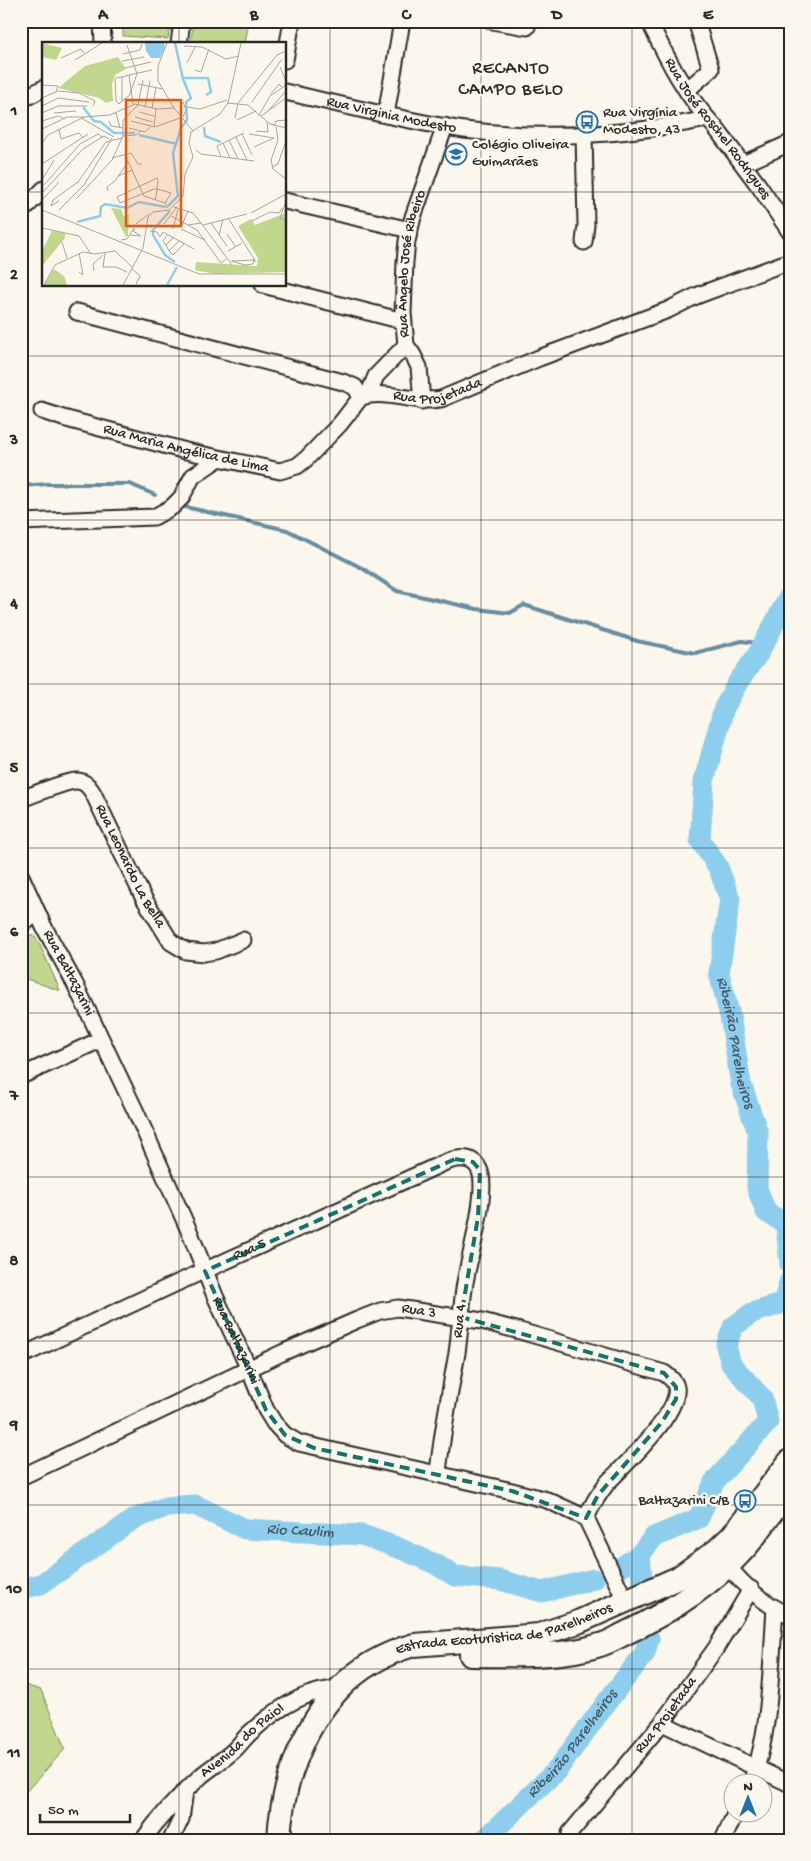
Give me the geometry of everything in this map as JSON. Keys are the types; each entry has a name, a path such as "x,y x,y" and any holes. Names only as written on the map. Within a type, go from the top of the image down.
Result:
{"main road":[{"name":"Estrada Ecoturistica de Parelheiros","path":"294,1840 301,1783 312,1754 328,1725 348,1697 365,1681 381,1670 411,1658 550,1654 588,1648 642,1626 701,1589 719,1565 732,1536 790,1461"},
{"name":"Estrada Ecoturistica de Parelheiros","path":"279,1840 285,1794 294,1766 307,1736 320,1713 339,1689 376,1660 394,1650 414,1645 539,1635 578,1622 678,1578 719,1565 745,1548 790,1487"},
{"path":"656,1588 663,1602 662,1613"},
{"path":"578,1622 580,1640 588,1648"}],"street":[{"path":"102,21 103,42"},
{"path":"178,42 182,21"},
{"path":"286,54 292,21"},
{"path":"386,115 402,21"},
{"path":"492,21 528,26"},
{"name":"Rua José Roschel Rodrigues","path":"649,21 670,64 687,90 790,232"},
{"path":"687,90 711,69 696,21"},
{"path":"21,100 42,89"},
{"name":"Rua Virginia Modesto","path":"286,92 386,115 465,130 526,134 584,134 657,128 707,119"},
{"name":"Rua Ângelo José Ribeiro","path":"422,401 418,367 406,345 403,321 405,262 410,230 445,126"},
{"path":"584,134 586,225 584,242"},
{"path":"742,164 790,143"},
{"path":"21,212 42,191"},
{"path":"286,201 410,230"},
{"name":"Rua Projetada","path":"365,396 380,394 422,401 441,399 538,358 668,310 696,296 790,261"},
{"path":"267,286 403,321"},
{"path":"77,312 343,382 355,387 365,396"},
{"name":"Rua Maria Angélica de Lima","path":"42,411 186,452 280,470 297,466 328,437 365,396 376,376 406,345"},
{"path":"186,452 193,476"},
{"path":"21,522 154,517 168,510 177,502 185,492 193,476 218,459"},
{"name":"Rua Leonardo La Bella","path":"21,799 71,781 80,781 85,784 93,793 143,896 172,942 186,950 204,953 216,951 243,940"},
{"name":"Rua Baltazarini","path":"21,876 36,912 74,984 136,1112 266,1410 274,1423 285,1435 299,1444 438,1473 547,1500 586,1518"},
{"path":"21,926 36,912"},
{"path":"21,1076 100,1040"},
{"name":"Rua 5","path":"21,1356 449,1161 462,1158 467,1159 473,1162 480,1170"},
{"name":"Rua 4","path":"438,1473 444,1420 457,1352 464,1288 481,1194 482,1177 480,1170"},
{"name":"Rua 3","path":"21,1478 341,1326 380,1311 398,1308 461,1317 520,1331 664,1373 674,1382 676,1398 662,1422 626,1466 608,1482 598,1495 586,1518"},
{"path":"586,1518 626,1602"},
{"path":"719,1565 783,1612 757,1768 754,1774"},
{"name":"Rua Projetada","path":"570,1833 662,1723 716,1648 748,1587"},
{"name":"Avenida do Paiol","path":"143,1840 158,1820 185,1791 204,1773 234,1750 251,1732 281,1710 312,1693 339,1689"},
{"path":"662,1723 790,1784"},
{"path":"171,1840 180,1819 185,1791"},
{"path":"723,1840 730,1824"}],"highlighted area":[{"path":"455,1159 473,1162 480,1170 478,1217 461,1317 664,1373 676,1387 676,1399 662,1422 598,1495 586,1518 512,1491 314,1448 285,1435 266,1410 205,1271"}],"green space":[{"path":"123,21 171,21 168,39 123,36"},
{"path":"194,21 249,21 245,42 190,42"},
{"path":"31,935 39,943 60,990 21,977 20,960 22,949"},
{"path":"21,1684 41,1690 65,1749 21,1797"}],"waterway":[{"path":"21,486 47,484 130,484 155,495"},
{"path":"181,506 287,530 362,568 397,591 477,609 510,613 524,605 637,641 695,653 742,641 764,644"},
{"name":"Ribeirão Parelheiros","path":"790,595 758,654 738,682 724,708 704,781 700,840 718,867 730,899 719,973 730,1016 741,1084 758,1133 757,1188 766,1212 786,1224 790,1265"},
{"name":"Ribeirão Parelheiros","path":"620,1568 640,1554 654,1537 699,1518 714,1482 768,1422 762,1398 731,1364 726,1346 733,1327 752,1313 783,1303 790,1280"},
{"name":"Rio Caulim","path":"21,1589 41,1584 134,1519 166,1507 195,1505 245,1529 362,1535 401,1549 435,1564 455,1576 500,1580 542,1592 594,1579"},
{"name":"Ribeirão Parelheiros","path":"640,1554 642,1579"},
{"name":"Ribeirão Parelheiros","path":"484,1840 557,1770 645,1653 649,1638"}],"place":[{"name":"Rua Virgínia Modesto, 43","path":"587,122"},
{"name":"Colégio Oliveira Guimarães","path":"456,154"},
{"name":"Baltazarini C/B","path":"745,1501"}],"district":[{"name":"RECANTO CAMPO BELO","path":"511,79"}]}
